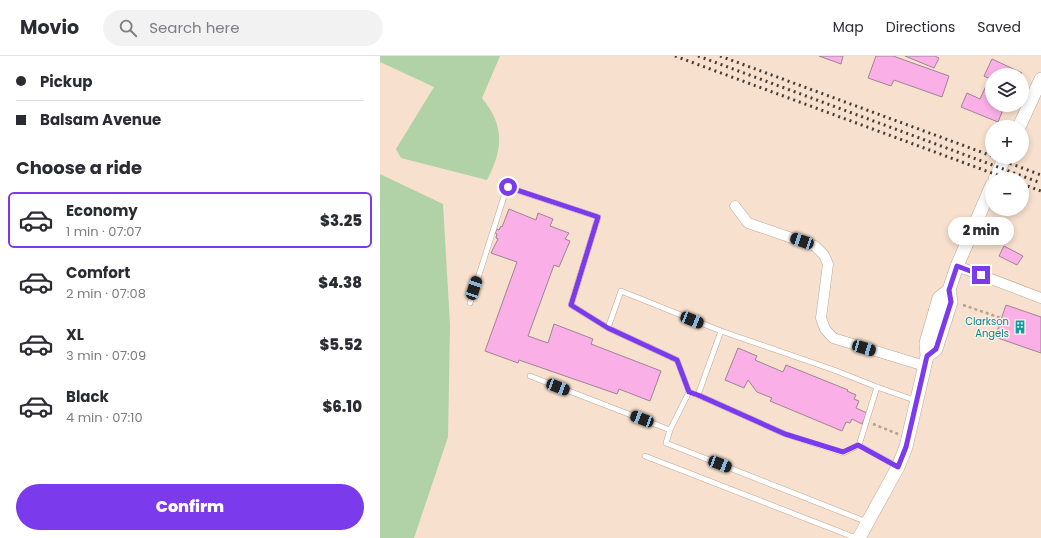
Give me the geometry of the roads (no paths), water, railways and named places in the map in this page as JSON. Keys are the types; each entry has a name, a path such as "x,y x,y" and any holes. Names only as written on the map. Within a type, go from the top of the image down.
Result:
{"street":[{"path":"1022,120 1041,79"},
{"path":"858,538 898,467 908,438 926,361 936,349 951,302 949,290 957,266 985,201"},
{"path":"735,206 748,223 815,246 824,255 828,264 821,318 825,329 833,338 926,361"},
{"path":"957,266 1041,298"}],"lane":[{"path":"470,303 508,187 598,217 571,305 608,328 677,360 689,392 670,430 666,443 868,522"},
{"path":"608,328 621,291 721,331 834,370 917,401"},
{"path":"698,395 721,331"},
{"path":"530,376 670,430"},
{"path":"689,392 785,434 843,452 858,445 867,422 877,387"},
{"path":"858,445 898,467"},
{"path":"646,456 858,538"}],"railway":[{"path":"675,56 989,172"},
{"path":"698,56 1041,183"},
{"path":"720,56 985,153"},
{"path":"1012,164 1041,175"},
{"path":"1029,187 1041,191"}],"place":[{"name":"Clarkson Angels","path":"1020,327"}]}
